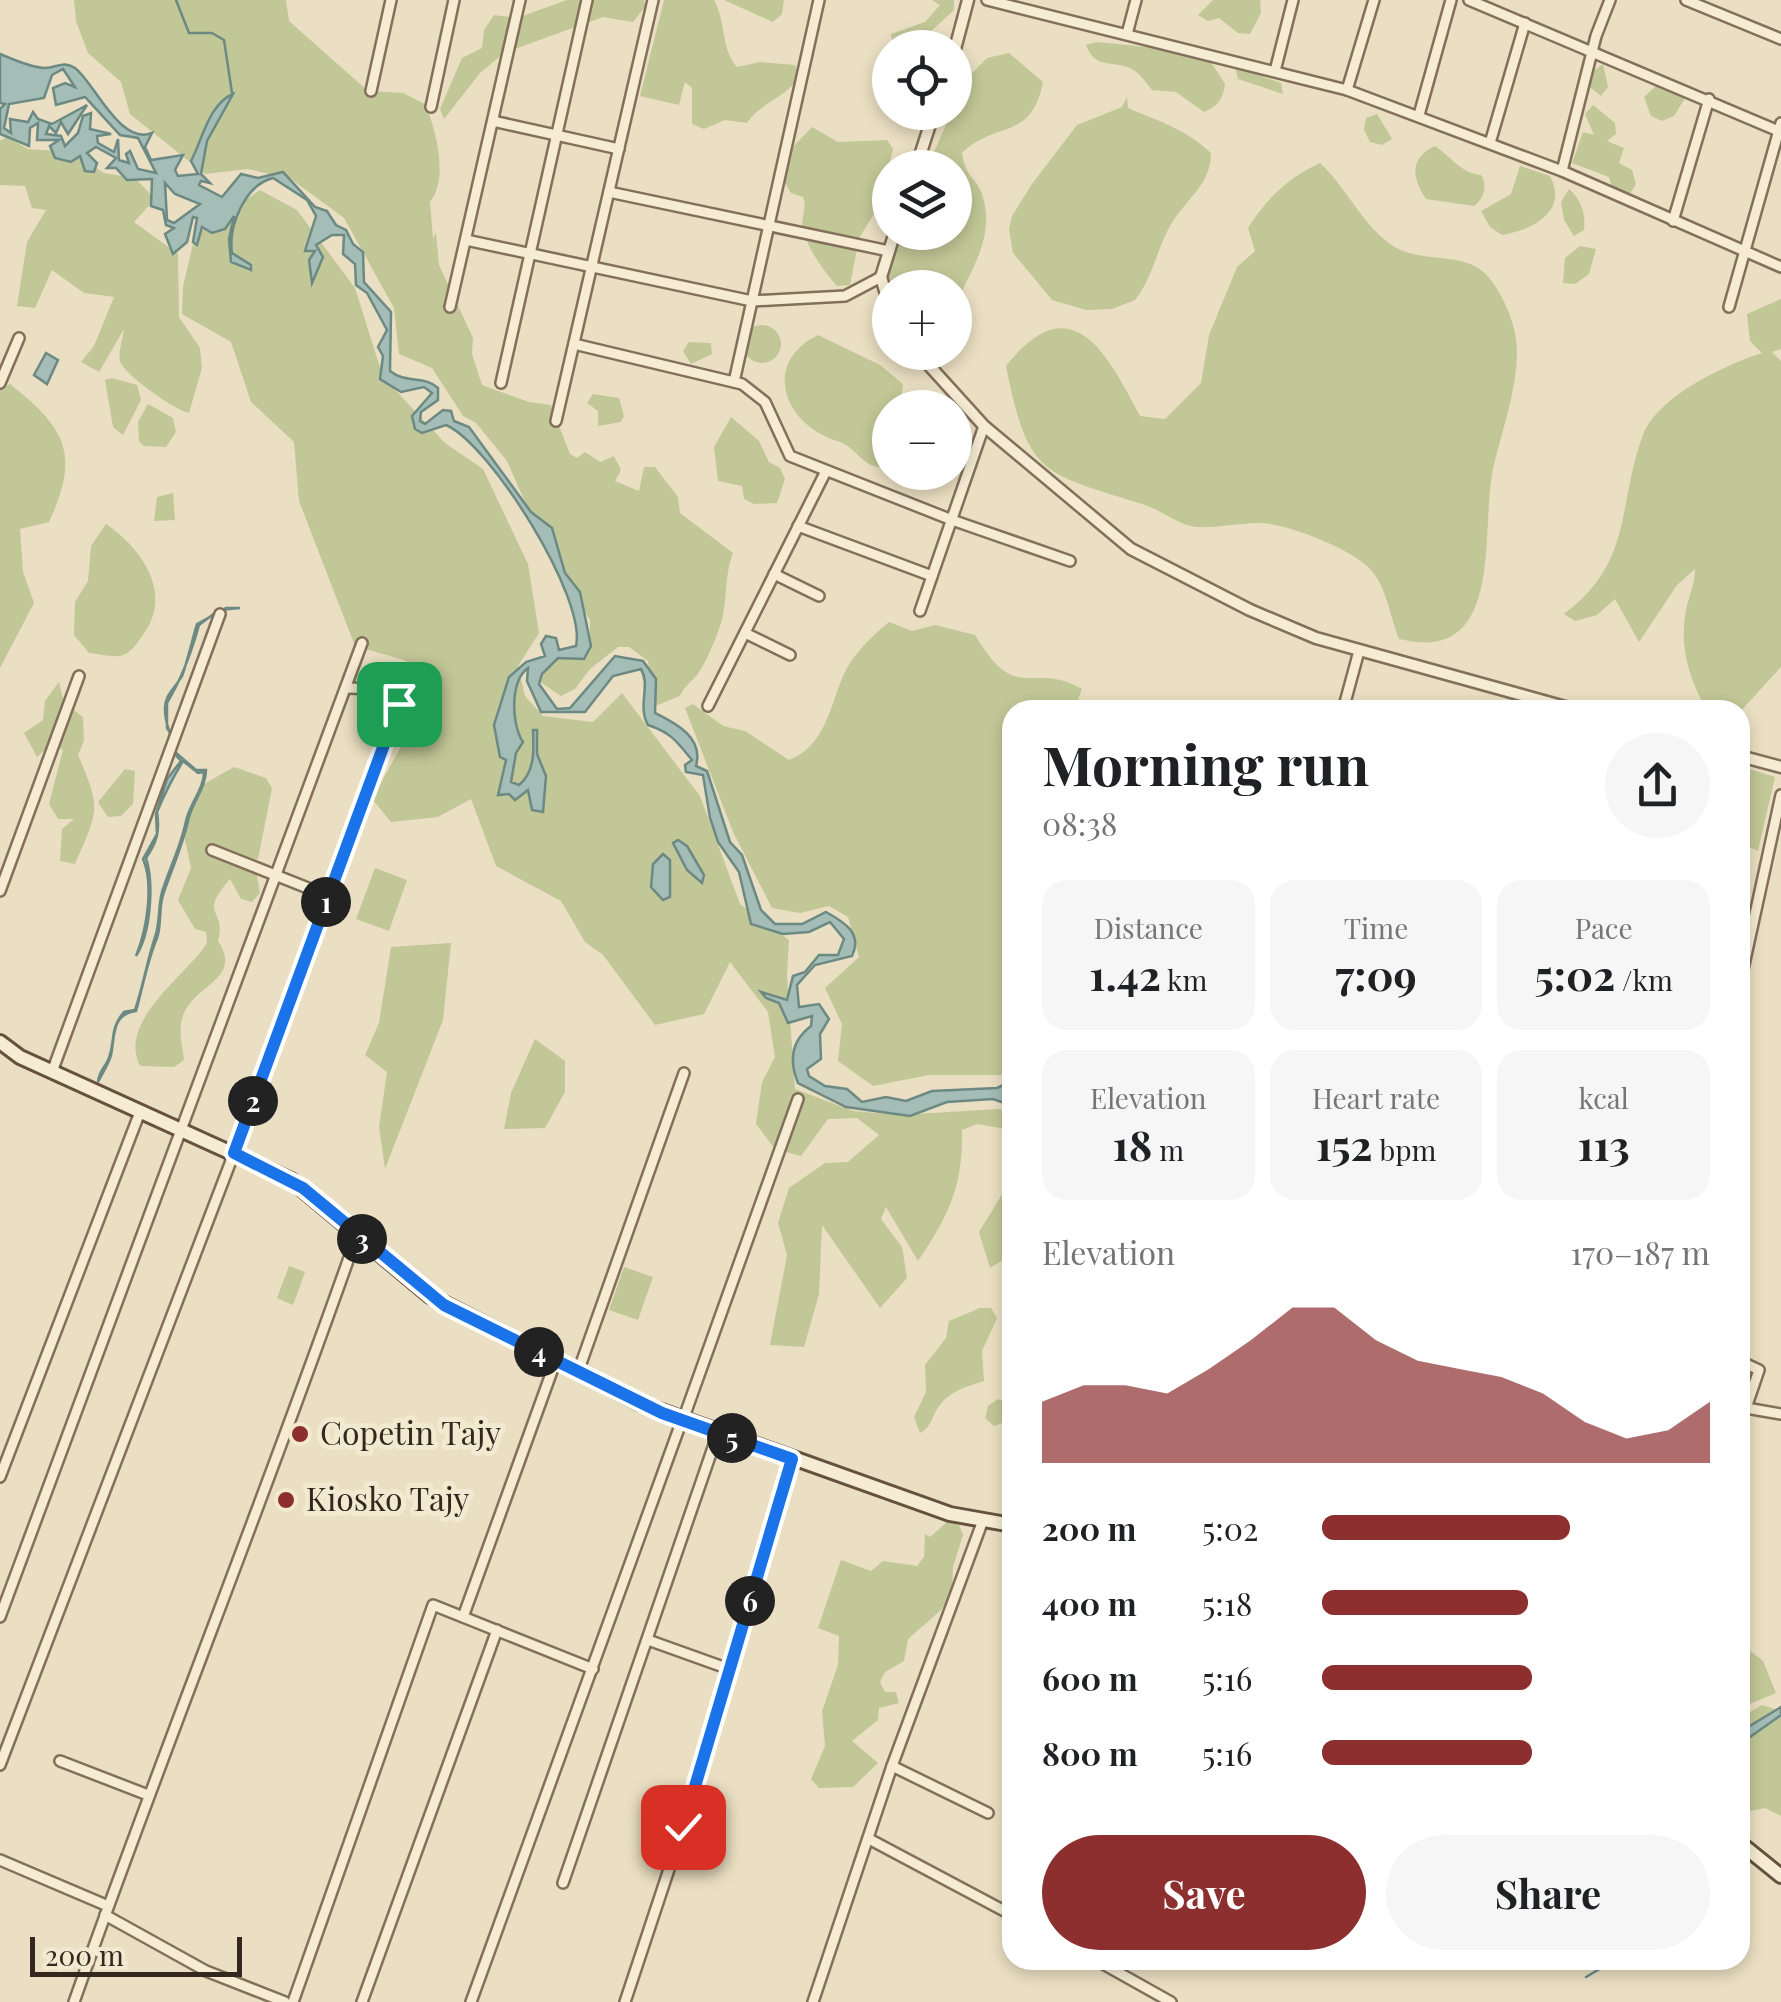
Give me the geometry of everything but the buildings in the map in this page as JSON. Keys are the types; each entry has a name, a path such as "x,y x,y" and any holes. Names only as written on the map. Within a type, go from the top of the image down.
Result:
{"main road":[{"path":"1,1048 303,1188 430,1296 578,1372 718,1433 982,1523 1002,1524"},
{"path":"1750,1851 1781,1876"}],"street":[{"path":"371,91 392,0"},
{"path":"431,107 454,0"},
{"path":"450,306 520,0"},
{"path":"501,383 587,0"},
{"path":"556,420 653,0"},
{"path":"734,382 819,0"},
{"path":"960,30 968,0"},
{"path":"987,0 1347,90 1562,172 1781,267"},
{"path":"1127,34 1136,0"},
{"path":"1274,71 1293,0"},
{"path":"1347,90 1374,0"},
{"path":"1420,115 1451,0"},
{"path":"1468,0 1780,129 1730,307"},
{"path":"1562,172 1592,50 1610,0"},
{"path":"1686,0 1781,40"},
{"path":"1490,143 1525,23"},
{"path":"1673,220 1710,99"},
{"path":"492,121 619,148"},
{"path":"609,192 872,246"},
{"path":"466,240 752,301 845,296 872,282"},
{"path":"883,270 889,250"},
{"path":"0,383 19,338"},
{"path":"574,344 734,382 752,390 765,402 790,456 952,520 1070,561"},
{"path":"934,370 984,426 1130,549 1280,624 1359,651 1539,700"},
{"path":"920,611 984,426"},
{"path":"708,706 826,471"},
{"path":"798,526 932,576"},
{"path":"774,574 819,596"},
{"path":"52,1072 220,614"},
{"path":"744,633 790,655"},
{"path":"0,1617 184,1131 362,643"},
{"path":"1346,700 1359,651"},
{"path":"0,891 80,676"},
{"path":"0,1765 234,1153 399,704 382,689 346,688"},
{"path":"1750,759 1781,767"},
{"path":"1750,937 1781,795"},
{"path":"212,850 328,896"},
{"path":"578,1372 684,1073"},
{"path":"471,2002 798,1099"},
{"path":"0,1476 140,1112"},
{"path":"74,2002 148,1795 278,1464 357,1235"},
{"path":"463,1617 556,1360"},
{"path":"1750,1366 1759,1370 1750,1396"},
{"path":"1750,1409 1781,1414"},
{"path":"563,1883 718,1433"},
{"path":"626,2002 792,1459"},
{"path":"813,2002 892,1766 982,1523"},
{"path":"293,2002 432,1605 592,1668"},
{"path":"362,2002 496,1630"},
{"path":"648,1640 729,1669"},
{"path":"60,1761 148,1795"},
{"path":"892,1766 988,1813"},
{"path":"869,1840 1002,1910"},
{"path":"0,1860 106,1910 206,1971 285,2002"},
{"path":"1114,1970 1172,2002"}],"green space":[{"path":"74,0 286,0 289,21 368,91 403,93 425,104 440,167 436,192 430,202 433,238 436,233 439,265 473,338 472,354 482,385 529,402 551,405 570,454 577,458 585,452 600,462 614,456 621,470 615,481 639,491 644,467 655,467 678,497 680,513 733,553 717,634 702,667 680,696 655,706 648,661 629,647 618,647 590,669 575,689 561,696 536,679 553,659 590,652 590,620 543,543 507,461 476,423 463,416 432,368 399,354 394,308 344,218 291,179 248,169 205,174 130,114 121,82 88,53 76,21"},
{"path":"567,0 644,0 645,7 633,22 603,17 504,53 480,73 444,119 440,109 462,58 482,48 484,30 494,15 517,18"},
{"path":"664,0 714,0 728,52 737,67 760,62 795,65 799,76 788,90 747,123 725,120 704,129 692,124 692,88 685,82 679,105 640,96"},
{"path":"724,0 784,0 782,14 773,22"},
{"path":"932,0 954,0 954,10 932,30 902,30 925,22 940,5"},
{"path":"1213,0 1260,0 1261,13 1250,34 1238,33 1219,18 1208,21 1198,15"},
{"path":"1097,42 1205,53 1225,84 1221,98 1204,112 1176,92 1152,90 1128,67 1095,59 1086,45"},
{"path":"1009,53 1043,82 1030,114 966,150 935,150 944,130 972,130 972,73 987,58"},
{"path":"1603,64 1608,87 1601,96 1587,85 1589,74"},
{"path":"1235,67 1281,83 1283,94 1238,79"},
{"path":"1657,85 1687,95 1674,116 1662,121 1651,116 1644,97"},
{"path":"1127,97 1128,108 1171,126 1211,153 1210,164 1203,182 1168,231 1135,300 1112,309 1086,310 1052,300 1013,253 1009,229 1012,216 1032,184 1077,125 1122,107"},
{"path":"1593,105 1615,123 1616,134 1607,141 1624,148 1619,163 1632,170 1636,184 1627,199 1612,187 1609,177 1572,163 1583,132 1594,135 1585,114"},
{"path":"1377,114 1392,139 1382,145 1370,142 1364,130 1366,118"},
{"path":"812,127 838,142 887,140 893,149 872,150 872,217 859,238 850,285 837,286 808,245 802,220 803,197 791,193 785,183 794,146"},
{"path":"7,137 28,149 71,152 104,173 135,178 155,199 134,222 178,254 179,317 200,348 202,368 189,413 150,391 123,367 120,357 124,329 99,372 81,362 94,346 114,297 84,293 52,270 35,308 17,306 27,242 46,210 32,208 25,186 0,185 0,141"},
{"path":"1435,146 1462,168 1481,175 1484,192 1474,206 1426,199 1416,176 1417,163"},
{"path":"1320,163 1369,224 1391,244 1416,255 1467,263 1488,276 1514,328 1516,368 1491,483 1480,593 1463,627 1449,638 1425,642 1399,639 1376,576 1349,553 1318,538 1271,524 1191,526 1149,506 1060,475 1032,450 1014,402 1006,366 1030,341 1051,330 1070,329 1102,352 1140,416 1165,419 1201,383 1209,335 1237,267 1255,251 1248,228 1279,190"},
{"path":"1520,166 1550,176 1555,200 1535,224 1502,235 1490,227 1481,211 1511,194"},
{"path":"972,177 982,194 986,224 972,270 886,270 893,250 972,250"},
{"path":"1569,189 1580,202 1584,218 1584,230 1574,236 1564,220 1561,202"},
{"path":"260,190 297,210 355,288 383,377 445,443 483,469 528,564 539,633 518,666 525,696 543,716 593,722 622,693 700,796 740,904 789,940 787,975 795,1089 853,1111 899,1115 1002,1110 1002,1128 977,1124 962,1130 960,1168 952,1200 918,1261 886,1207 881,1219 902,1247 907,1278 880,1308 822,1225 819,1294 804,1347 770,1345 787,1255 778,1223 789,1188 825,1163 848,1162 879,1135 857,1118 828,1119 801,1156 775,1149 756,1124 762,1082 775,1057 768,1012 730,962 704,1014 655,1025 603,955 585,942 561,901 496,866 471,799 438,817 391,822 372,799 415,721 431,676 404,660 355,646 299,501 294,442 251,402 231,342 182,314 183,287 195,235"},
{"path":"1580,246 1596,249 1589,274 1575,284 1563,283 1565,258"},
{"path":"1781,299 1781,349 1772,352 1781,361 1781,667 1750,701 1702,700 1691,677 1684,641 1695,569 1677,585 1639,642 1615,599 1597,615 1575,621 1564,614 1586,594 1613,553 1635,460 1651,421 1694,384 1762,353 1750,341 1747,314"},
{"path":"762,325 775,331 781,344 775,357 762,363 749,357 743,344 749,331"},
{"path":"818,335 872,361 872,370 886,370 903,384 902,390 872,390 872,465 845,444 819,433 793,408 785,377 789,361 800,347"},
{"path":"689,342 711,343 712,354 691,364 683,351"},
{"path":"112,378 137,385 141,400 123,435 113,427 105,380"},
{"path":"10,384 56,430 65,461 59,499 49,522 20,529 23,572 34,603 0,668 0,390"},
{"path":"593,394 619,398 624,416 621,422 598,426 598,411 587,403"},
{"path":"148,404 173,418 176,432 166,447 144,446 139,441 138,422"},
{"path":"731,417 759,441 769,462 780,468 785,479 777,503 754,504 744,499 742,486 718,481 714,447"},
{"path":"173,493 175,520 154,521 157,497"},
{"path":"106,524 142,560 154,589 152,620 133,648 120,656 89,653 74,635 75,602 88,581 91,546"},
{"path":"889,622 912,631 935,625 975,635 990,657 1014,676 1050,678 1082,689 1078,700 1002,700 1002,1075 929,1075 873,1086 838,1061 842,1024 825,988 859,957 848,917 829,906 800,913 772,908 733,832 685,708 693,704 723,726 745,731 789,760 801,754 818,735 847,668"},
{"path":"59,682 64,703 83,717 84,741 78,755 91,787 94,809 75,864 60,861 62,829 74,819 58,819 49,804 63,750 52,743 37,757 24,733 43,720 45,701"},
{"path":"234,767 266,778 272,788 258,859 254,860 260,893 252,902 241,899 230,879 220,891 214,906 225,964 216,979 191,1001 183,1017 184,1060 174,1067 140,1066 135,1049 146,1016 207,943 206,932 195,929 178,900 191,868 184,835 192,802 204,784"},
{"path":"125,769 135,771 133,804 121,816 108,817 98,802"},
{"path":"1750,769 1775,777 1758,851 1750,847"},
{"path":"375,868 407,880 389,931 356,919"},
{"path":"451,943 443,1020 385,1169 379,1127 387,1072 365,1055 379,1023 391,947"},
{"path":"535,1039 565,1061 565,1092 545,1128 504,1129 511,1093"},
{"path":"1002,1194 1002,1260 990,1268 979,1232"},
{"path":"289,1266 305,1272 293,1305 277,1298"},
{"path":"624,1267 653,1277 638,1320 609,1310"},
{"path":"980,1308 991,1308 997,1318 982,1351 984,1381 960,1389 944,1400 920,1433 914,1417 926,1392 925,1365 946,1338 949,1321"},
{"path":"998,1399 1002,1401 1002,1423 994,1426 985,1418 988,1406"},
{"path":"947,1522 959,1525 963,1535 953,1567 952,1590 941,1610 908,1639 904,1661 885,1672 880,1682 885,1692 896,1692 899,1703 879,1708 878,1720 852,1741 878,1763 853,1787 819,1788 811,1779 825,1746 822,1711 838,1665 839,1636 818,1628 841,1560 871,1571 883,1561 917,1566 924,1557 925,1534 930,1537"},
{"path":"1750,1651 1763,1661 1776,1693 1750,1704"},
{"path":"1762,1705 1781,1711 1781,1816 1765,1808 1750,1811 1750,1712"}],"water":[{"path":"0,54 40,68 71,66 119,122 140,135 152,133 145,147 151,160 183,155 175,170 178,176 198,174 191,161 203,132 218,105 233,94 207,141 201,174 210,183 201,181 199,185 222,197 241,174 258,178 283,172 315,207 327,211 363,252 364,282 391,312 390,371 438,388 438,400 421,412 420,421 425,424 443,410 451,411 454,421 469,427 531,512 552,528 565,573 580,592 591,646 584,659 558,658 542,674 539,684 557,709 570,708 615,656 643,661 656,679 655,713 692,739 696,766 707,771 730,842 742,855 761,910 775,924 802,924 826,912 845,924 853,935 852,956 815,965 797,985 799,1007 819,1004 829,1019 820,1034 821,1059 807,1069 809,1076 825,1086 847,1089 862,1102 886,1097 906,1101 932,1091 1002,1086 1002,1102 993,1099 947,1102 910,1116 846,1107 798,1083 794,1052 799,1038 811,1026 812,1016 788,1023 779,1003 761,992 787,1000 793,976 805,972 819,955 838,955 844,939 830,922 809,932 783,934 751,924 739,872 718,842 710,818 703,775 686,772 685,765 692,760 669,735 648,725 641,669 613,676 585,712 541,712 527,681 528,668 515,692 516,725 523,742 516,753 511,782 519,785 528,774 533,730 537,730 537,754 546,776 543,812 532,810 528,790 515,800 509,794 498,795 506,760 500,757 494,725 509,677 526,662 545,656 541,644 546,636 556,638 559,650 576,646 567,594 532,525 465,438 446,425 422,433 415,429 412,416 432,393 424,387 401,392 380,379 383,356 378,347 387,330 367,293 356,285 355,264 343,254 344,235 332,235 316,245 323,257 312,283 309,260 315,251 305,251 316,216 307,200 273,178 247,198 233,231 232,253 251,265 251,270 231,262 229,239 234,216 225,229 212,233 202,227 197,245 193,242 197,218 193,217 187,242 173,254 165,234 174,228 166,225 163,210 151,206 152,179 127,180 116,168 107,168 116,158 96,147 87,153 97,163 94,172 85,171 80,156 71,162 55,158 50,146 59,140 37,140 38,123 30,128 29,146 0,134 0,109 5,104 0,103","holes":["63,69 75,87 65,83 53,88 56,105 85,97 120,135 138,138 156,173 138,169 130,151 126,154 129,163 119,160 118,139 114,152 98,143 97,136 111,134 90,129 91,113 83,116 78,133 65,146 61,136 46,134 49,126 56,133 61,122 68,134 87,105 52,124 38,119 33,112 28,122 10,119 11,133 4,128 9,104 44,98 52,75","165,183 175,194 200,204 174,223 167,220"]},
{"path":"46,353 58,360 47,384 34,375"},
{"path":"169,731 175,740 175,752 196,770 206,770 205,777 162,898 158,933 136,1011 118,1021 110,1059 98,1082 110,1053 114,1030 119,1018 124,1012 135,1010 157,932 162,892 203,778 204,772 198,773 183,761 157,812 158,825 157,836 146,858 150,908 136,956 148,907 143,859 157,834 156,814 167,779 181,761 174,753"},
{"path":"678,840 687,846 704,875 702,883 687,870 673,843"},
{"path":"663,854 670,860 670,897 663,900 651,887 653,864"},
{"path":"1781,1707 1781,1715 1750,1737 1750,1726"}],"waterway":[{"path":"176,0 189,33 212,33 224,40 232,93"},
{"path":"1586,1977 1598,1970"}],"place":[{"name":"Copetin Tajy","path":"300,1434"},
{"name":"Kiosko Tajy","path":"286,1500"}],"route":[{"path":"399,704 234,1153 303,1188 410,1281 444,1305 662,1413 792,1459 683,1827"}]}
